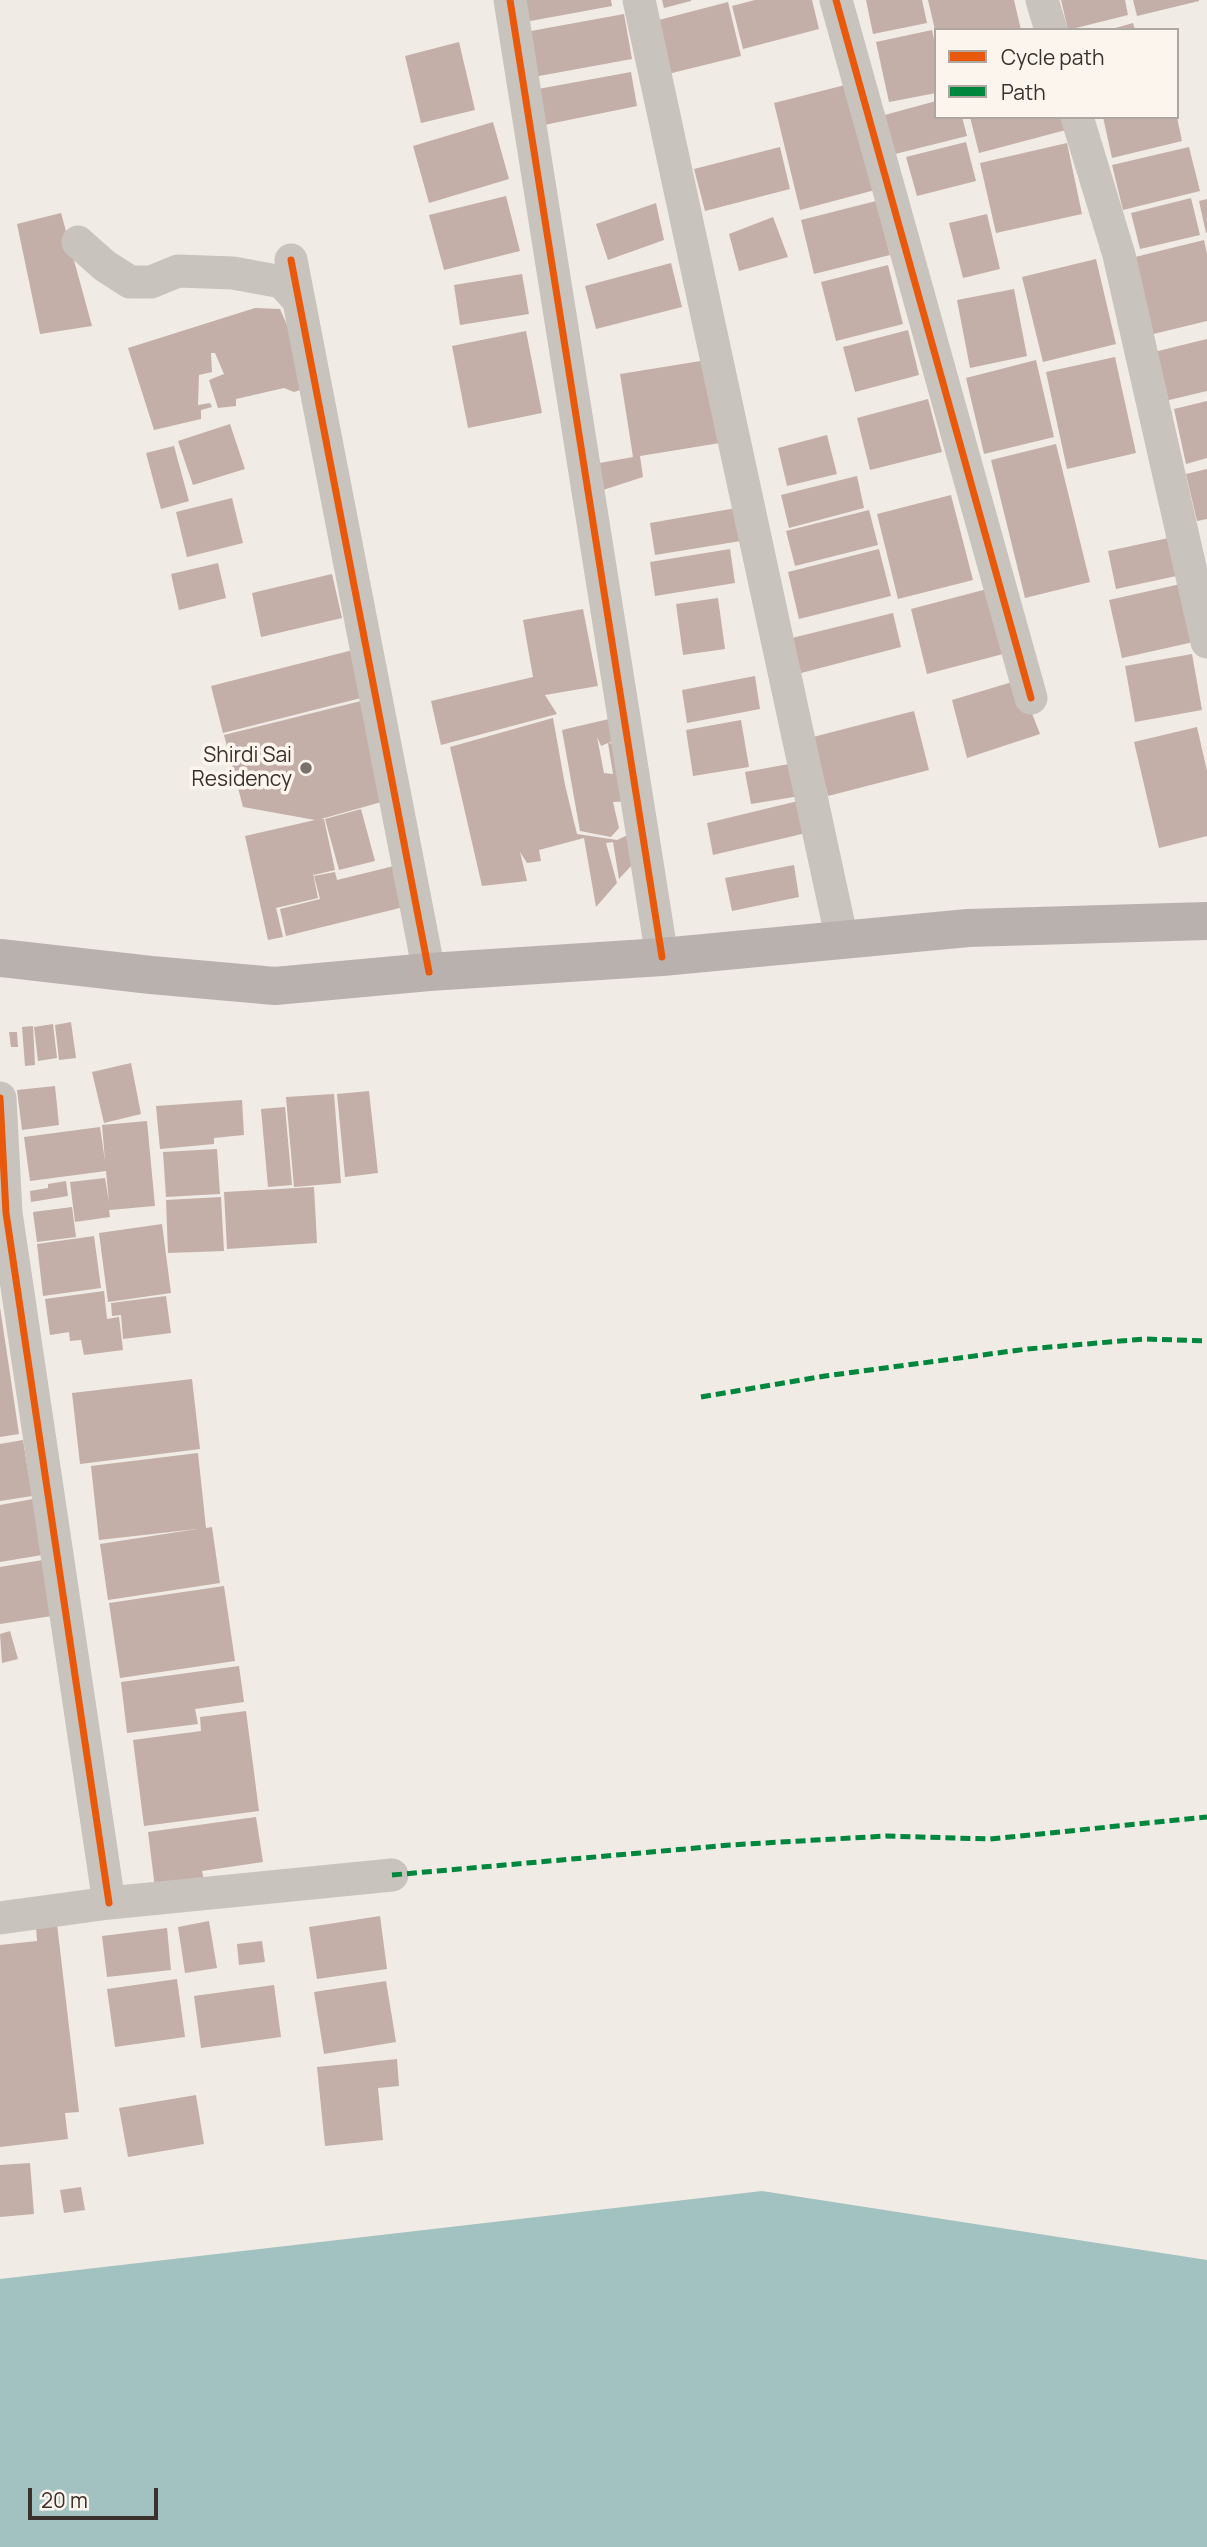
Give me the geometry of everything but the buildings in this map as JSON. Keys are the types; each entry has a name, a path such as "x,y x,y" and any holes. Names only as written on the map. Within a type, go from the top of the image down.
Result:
{"main road":[{"path":"0,958 275,986 429,972 662,957 968,928 1207,921"}],"street":[{"path":"510,0 662,957"},
{"path":"639,0 842,940"},
{"path":"836,0 1031,698"},
{"path":"1042,0 1050,28"},
{"path":"1078,119 1119,255 1207,642"},
{"path":"78,242 105,266 130,282 151,282 178,271 233,273 282,282 299,301"},
{"path":"290,260 429,972"},
{"path":"0,1098 6,1213 109,1903"},
{"path":"0,1918 109,1903 392,1875"}],"water":[{"path":"762,2191 1207,2260 1207,2547 0,2547 0,2279"}],"marked path":[{"path":"701,1397 825,1376 1027,1349 1145,1339 1207,1341"},
{"path":"392,1875 730,1845 886,1836 990,1839 1207,1817"}],"cycle path":[{"path":"510,0 662,957"},
{"path":"836,0 1031,698"},
{"path":"291,260 429,972"},
{"path":"0,1098 6,1213 109,1903"}],"place":[{"name":"Shirdi Sai Residency","path":"306,768"}]}
